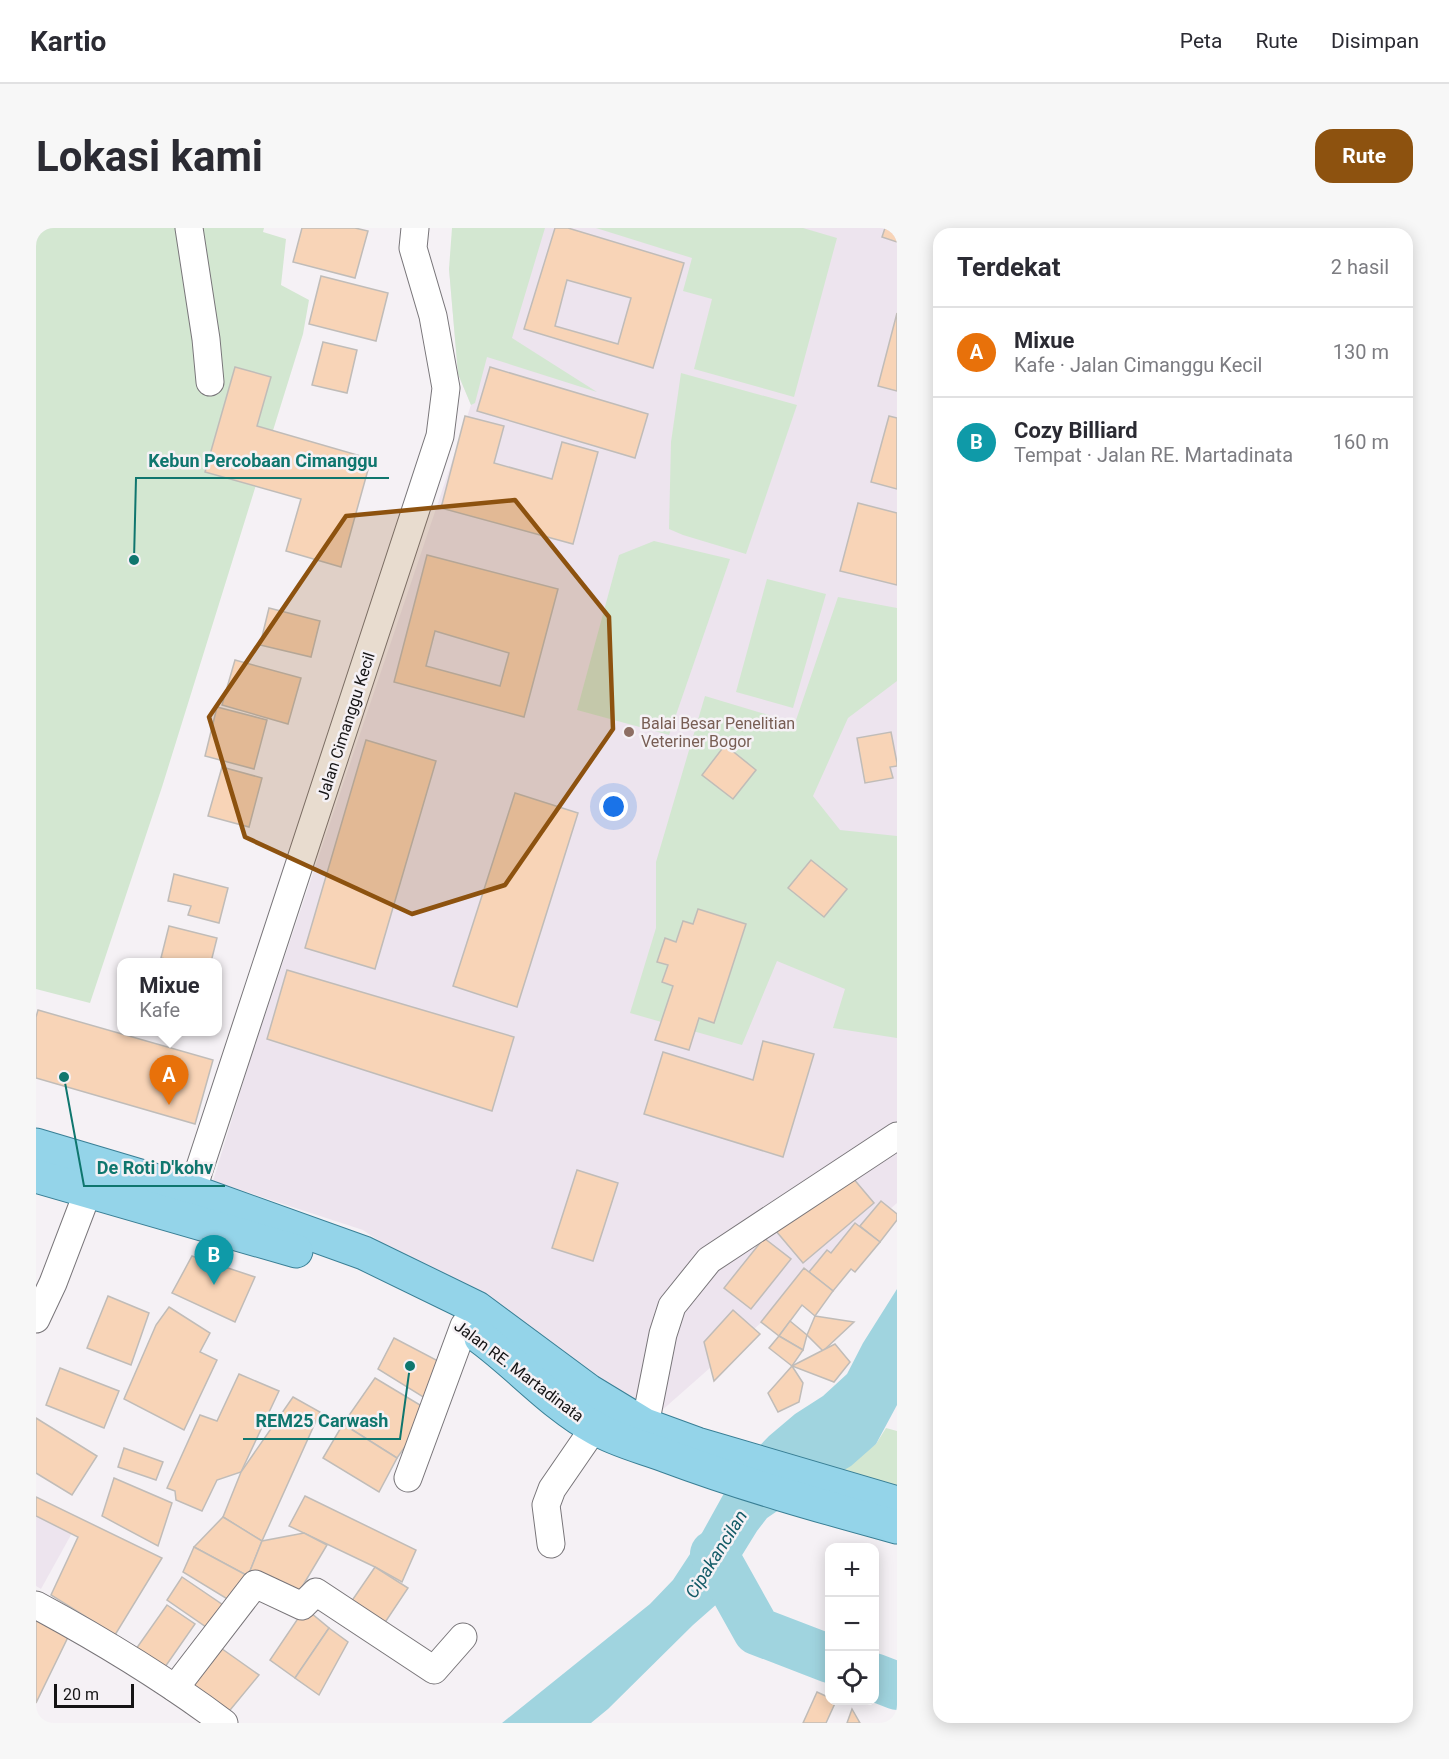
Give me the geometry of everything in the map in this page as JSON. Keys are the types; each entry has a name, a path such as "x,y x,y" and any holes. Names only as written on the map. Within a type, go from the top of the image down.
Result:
{"main road":[{"name":"Jalan RE. Martadinata","path":"36,1145 93,1178"},
{"name":"Jalan RE. Martadinata","path":"36,1176 93,1178 189,1205 294,1251 365,1275 470,1317 506,1356 556,1401 594,1428 625,1442 698,1456 884,1511"},
{"path":"470,1317 698,1456"}],"street":[{"path":"189,228 210,381"},
{"name":"Jalan Cimanggu Kecil","path":"189,1205 440,436 446,388 433,316 412,248 415,228"},
{"path":"645,1425 663,1334 672,1306 709,1260 897,1136"},
{"path":"36,1319 53,1283 93,1178"},
{"path":"408,1478 470,1317"},
{"path":"551,1544 546,1505 552,1489 594,1428"},
{"path":"175,1688 255,1584 302,1605 316,1592 434,1670 463,1636"},
{"path":"36,1605 75,1624 94,1639 175,1688 224,1723"}],"highlighted area":[{"path":"515,500 609,617 613,729 505,885 412,914 245,837 209,717 346,516"}],"shaded area":[{"name":"Balai Besar Penelitian Veteriner Bogor","path":"462,228 897,228 897,1203 643,1427 501,1324 363,1230 213,1181 250,1060 471,405 458,374 449,269"},
{"path":"36,1515 72,1533 41,1589 36,1586"}],"green space":[{"path":"36,228 264,228 263,232 286,239 281,285 309,300 303,334 162,787 90,1003 36,989"},
{"path":"452,228 545,228 512,338 597,392 487,357 475,403 471,405 458,374 449,269"},
{"path":"596,228 803,228 837,238 794,397 694,369 712,299 683,291 692,258"},
{"path":"681,373 797,405 746,554 669,529 671,442"},
{"path":"654,541 730,559 669,735 577,710 619,555"},
{"path":"767,579 826,594 793,708 736,692"},
{"path":"838,597 897,608 897,681 848,718 813,796 840,830 897,836 897,1038 833,1028 845,989 777,961 742,1045 630,1013 656,928 656,862 705,696 795,723"},
{"path":"886,1428 897,1431 897,1502 827,1480 876,1444"}],"water":[{"name":"Cipakancilan","path":"897,1289 897,1405 876,1444 851,1466 767,1518 731,1573 718,1603 591,1723 502,1723 650,1604 673,1580 692,1551 738,1468 769,1436 795,1414 823,1396 847,1374 863,1343"}],"building":[{"path":"302,228 355,228 368,231 355,278 293,262"},
{"path":"555,228 568,228 684,263 653,368 524,329","holes":["567,280 631,298 618,344 555,326"]},
{"path":"885,228 897,228 897,242 882,237"},
{"path":"321,276 388,293 376,341 309,324"},
{"path":"897,313 897,391 878,386"},
{"path":"323,342 357,350 347,393 312,385"},
{"path":"235,367 271,377 257,426 371,459 341,567 286,551 301,499 205,472"},
{"path":"490,367 648,414 635,458 477,411"},
{"path":"465,416 504,426 494,463 552,479 562,442 598,452 573,544 441,508"},
{"path":"889,416 897,418 897,489 871,482"},
{"path":"858,503 897,513 897,585 840,571"},
{"path":"427,555 558,589 524,717 394,682","holes":["435,631 509,653 500,686 426,666"]},
{"path":"269,608 320,621 311,657 260,645"},
{"path":"235,660 301,678 288,724 222,705"},
{"path":"217,707 267,720 254,769 205,756"},
{"path":"891,732 897,763 897,766 890,767 893,778 865,783 857,738"},
{"path":"366,740 436,761 375,969 305,948"},
{"path":"725,745 756,770 733,799 702,775"},
{"path":"222,767 262,778 249,827 208,816"},
{"path":"515,793 578,813 517,1007 453,986"},
{"path":"811,860 847,889 824,917 788,888"},
{"path":"174,874 228,888 219,923 188,915 191,906 168,901"},
{"path":"698,909 746,924 714,1023 699,1018 689,1050 655,1040 673,986 662,982 668,965 657,962 665,938 676,942 683,921 693,924"},
{"path":"169,926 217,938 212,958 161,958"},
{"path":"287,970 514,1037 492,1111 267,1039"},
{"path":"38,1010 117,1033 117,1036 129,1036 213,1060 195,1124 36,1078"},
{"path":"763,1041 814,1054 783,1157 644,1114 663,1052 753,1080"},
{"path":"577,1170 618,1183 593,1261 552,1248"},
{"path":"847,1171 874,1203 803,1263 776,1231"},
{"path":"881,1201 897,1214 897,1220 880,1242 860,1226"},
{"path":"855,1223 880,1242 855,1272 851,1269 833,1291 809,1272 827,1250 831,1253"},
{"path":"764,1238 791,1259 751,1309 724,1288"},
{"path":"192,1256 255,1277 235,1322 172,1293"},
{"path":"804,1268 833,1291 815,1316 802,1305 779,1336 761,1322"},
{"path":"108,1296 149,1313 131,1365 87,1348"},
{"path":"169,1307 210,1333 200,1352 217,1360 184,1430 124,1399 156,1325"},
{"path":"733,1310 760,1334 714,1381 704,1342"},
{"path":"815,1316 854,1322 823,1351 807,1335"},
{"path":"790,1321 807,1335 803,1350 779,1336"},
{"path":"779,1336 803,1350 792,1366 769,1348"},
{"path":"394,1338 442,1363 428,1400 378,1369"},
{"path":"835,1344 850,1362 834,1382 792,1366"},
{"path":"792,1366 803,1383 799,1402 778,1412 768,1393"},
{"path":"60,1368 119,1391 104,1428 46,1405"},
{"path":"239,1374 279,1391 241,1472 217,1480 202,1511 176,1500 175,1491 167,1488 200,1415 217,1421"},
{"path":"375,1378 430,1411 397,1458 343,1424"},
{"path":"293,1397 320,1412 262,1541 223,1517 241,1472"},
{"path":"36,1418 97,1456 72,1495 36,1473"},
{"path":"343,1424 397,1458 379,1492 323,1458"},
{"path":"124,1448 163,1462 156,1480 118,1467"},
{"path":"114,1478 172,1503 158,1546 102,1516"},
{"path":"305,1496 416,1550 402,1582 289,1526"},
{"path":"36,1497 162,1558 115,1635 51,1595 78,1537 36,1516"},
{"path":"223,1517 262,1541 248,1576 194,1547"},
{"path":"304,1533 327,1545 296,1597 248,1576 262,1541"},
{"path":"194,1547 248,1576 229,1600 183,1572"},
{"path":"375,1567 408,1588 384,1624 351,1602"},
{"path":"182,1577 226,1607 209,1629 167,1600"},
{"path":"167,1605 195,1624 165,1667 136,1649"},
{"path":"305,1608 329,1628 295,1678 270,1660"},
{"path":"36,1616 70,1633 36,1703"},
{"path":"329,1628 348,1642 319,1695 295,1678"},
{"path":"218,1646 259,1675 226,1715 189,1685"},
{"path":"817,1692 825,1696 825,1705 834,1705 826,1723 803,1723"},
{"path":"852,1709 860,1723 847,1723"}],"waterway":[{"name":"Cipakancilan","path":"714,1554 757,1631 825,1657"},
{"path":"879,1679 897,1686"}],"place":[{"name":"Kebun Percobaan Cimanggu","path":"134,560"},
{"name":"Balai Besar Penelitian Veteriner Bogor","path":"629,732"},
{"name":"De Roti D'kohv","path":"64,1077"},
{"name":"Mixue","path":"169,1105"},
{"name":"Cozy Billiard","path":"214,1285"},
{"name":"REM25 Carwash","path":"410,1366"}]}
